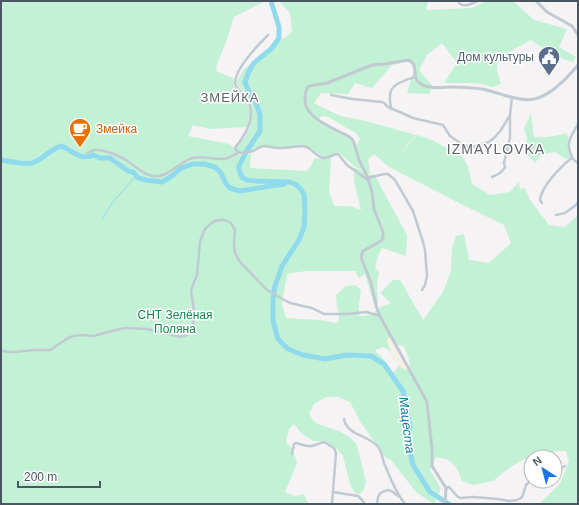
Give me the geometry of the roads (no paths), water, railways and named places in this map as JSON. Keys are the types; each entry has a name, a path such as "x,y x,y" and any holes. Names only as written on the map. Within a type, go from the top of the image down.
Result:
{"street":[{"path":"458,1 462,6 478,1"},
{"path":"536,1 547,12 572,26 578,35"},
{"path":"241,153 235,148 244,137 248,128 251,112 249,104 235,84 236,78 246,59 268,35"},
{"path":"444,504 446,488 432,466 432,449 427,402 380,316 372,283 361,257 363,251 381,241 383,238 383,230 374,209 372,192 368,179 359,160 352,139 318,119 308,111 305,105 305,93 309,86 327,83 365,67 408,60 413,63 415,67 415,77 417,81 422,85 432,88 482,89 524,99 539,98 561,83 578,65"},
{"path":"391,109 389,95 392,89 399,83 415,77"},
{"path":"331,95 382,102 391,109 413,118 443,125 450,136 463,145 472,148 489,142 495,137 510,115"},
{"path":"492,177 498,176 505,167 504,163 510,138 512,97"},
{"path":"578,124 569,140 568,148 572,158 578,163"},
{"path":"87,153 96,150 107,152 126,160 137,169 150,176 157,176 163,175 192,158 203,157 222,159 241,153 254,151 263,146 279,148 302,146 311,150 322,158 338,154 347,165 368,179"},
{"path":"542,203 540,200 541,194 557,171 572,158"},
{"path":"368,179 388,174 395,180 413,211 423,242 427,276 422,290"},
{"path":"556,215 565,213 578,202"},
{"path":"1,350 14,352 50,350 73,336 93,336 124,328 147,329 181,337 186,335 193,328 194,311 191,290 197,275 200,241 205,229 213,222 218,220 225,220 231,223 235,230 235,253 240,262 266,289 275,295 290,303 312,308 328,315 366,312 380,316"},
{"path":"344,419 345,423 353,432 366,438 379,448 395,490 405,504"},
{"path":"292,454 294,444 296,443 312,446 324,442 334,448 336,452 332,504"},
{"path":"446,488 449,487 460,498 473,497 509,501 521,498 525,489"},
{"path":"377,504 379,495 389,490 400,498"},
{"path":"333,492 358,496 365,504"}],"waterway":[{"name":"Мацеста","path":"271,1 279,27 279,38 272,48 254,63 245,82 260,114 260,131 246,152 239,166 239,170 243,178 247,180 289,182 295,184 301,189 304,195 304,227 299,240 282,266 275,286 273,299 273,321 278,339 288,349 303,355 325,359 347,355 371,356 384,364 403,391 410,427 409,447 413,465 430,492 449,504"},
{"path":"1,160 32,163 54,149 62,146 81,156 89,157 93,155 100,158 110,158 128,171 133,172 138,178 146,180 162,182 181,168 193,164 204,164 215,167 221,173 226,184 230,188 240,191 284,184"},
{"path":"102,219 112,203 136,176"}],"place":[{"name":"Дом культуры","path":"549,76"},
{"name":"Змейка","path":"80,148"}],"district":[{"name":"ЗМЕЙКА","path":"230,97"},
{"name":"IZMAYLOVKA","path":"496,149"}],"park label":[{"name":"СНТ Зелёная Поляна","path":"175,322"}]}
